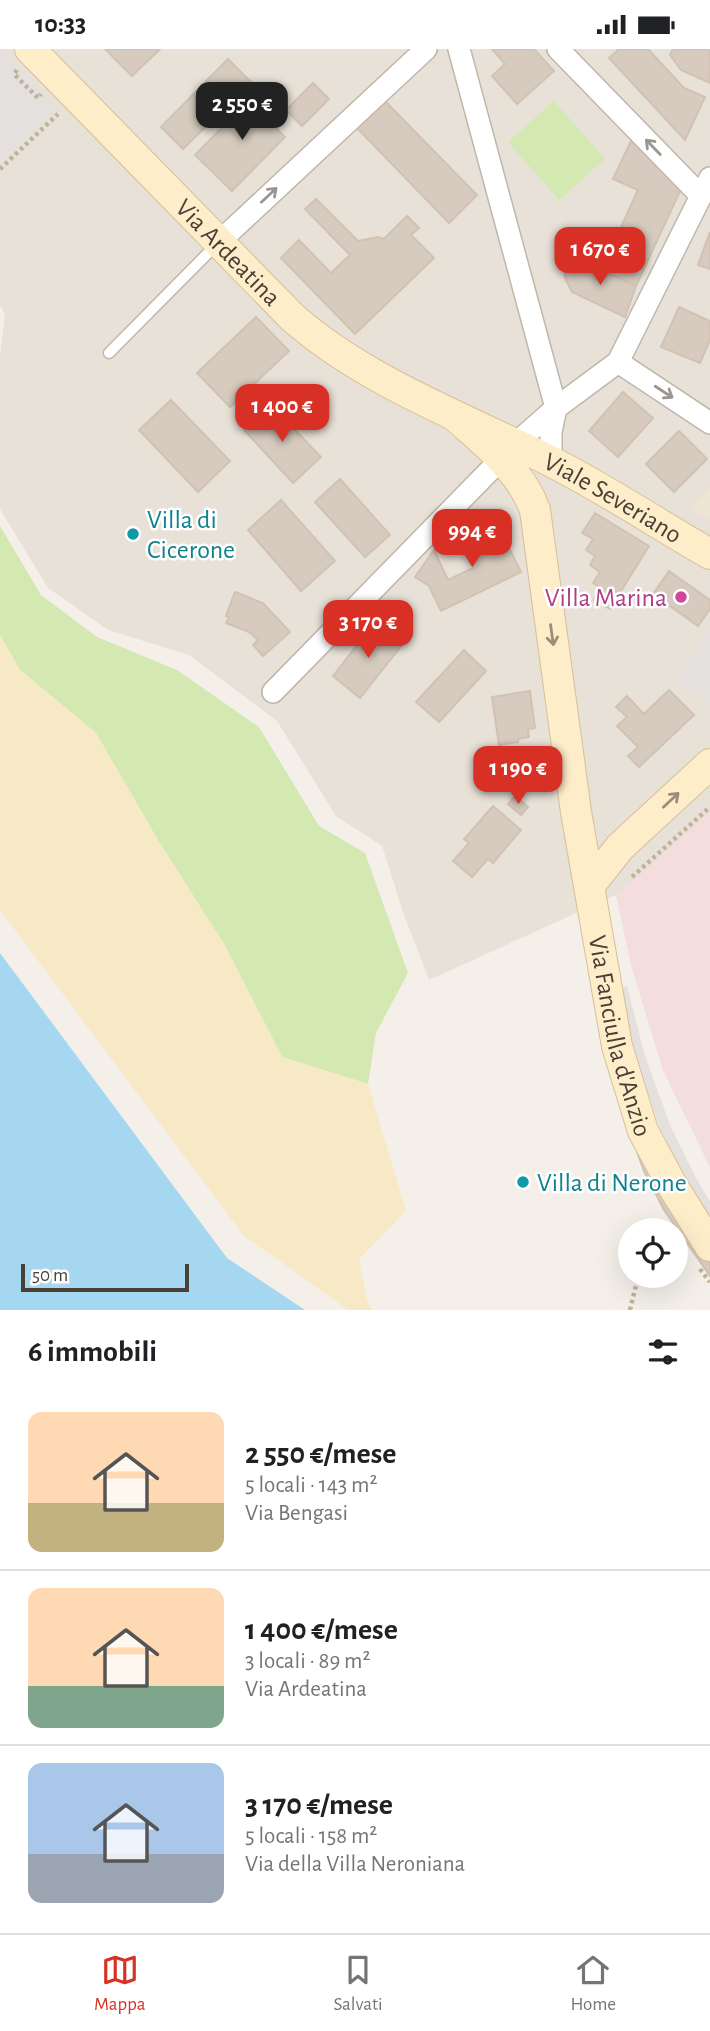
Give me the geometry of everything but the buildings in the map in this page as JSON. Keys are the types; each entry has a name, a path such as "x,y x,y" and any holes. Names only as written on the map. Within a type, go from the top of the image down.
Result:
{"main road":[{"name":"Via Ardeatina","path":"30,49 292,317 329,348 455,416 509,451"},
{"name":"Viale Severiano","path":"509,451 551,461 710,554"},
{"name":"Via Fanciulla d'Anzio","path":"509,451 537,519 576,812 617,1046 643,1131 709,1245"},
{"path":"537,519 542,505 555,489 573,482 586,481"},
{"path":"590,885 632,836 710,764"},
{"path":"576,812 600,828 632,836"}],"street":[{"path":"219,242 426,49"},
{"path":"459,49 556,408 551,432 551,461"},
{"path":"274,691 509,451 556,408 618,362 704,202 558,49"},
{"path":"618,362 710,423"}],"lane":[{"path":"109,353 219,242"}],"path":[{"path":"0,169 64,109"},
{"path":"625,883 710,807"},
{"path":"630,1310 635,1288"}],"shaded area":[{"path":"0,49 710,49 710,1167 663,1070 631,965 616,895 429,980 382,846 336,816 277,721 189,655 108,630 48,588 0,509 0,356 5,314 0,306"},
{"path":"0,49 58,109 0,164"},
{"path":"710,488 710,520 690,508"},
{"path":"710,630 710,702 676,678"},
{"path":"710,812 710,1167 663,1070 631,965 616,894"},
{"path":"627,986 645,1056 670,1125 710,1201 710,1218 688,1184 660,1128 637,1060 620,989"}],"green space":[{"path":"554,101 605,159 559,200 508,142"},
{"path":"0,526 41,595 97,637 177,670 259,727 319,826 365,853 408,973 376,1033 368,1084 282,1057 224,944 159,842 96,733 20,670 0,635"}],"sand":[{"path":"0,635 20,670 96,733 159,842 224,944 282,1057 368,1084 406,1211 359,1259 367,1302 373,1310 348,1310 243,1235 0,910"}],"water":[{"path":"0,953 227,1258 305,1310 0,1310"}],"place":[{"name":"Villa di Cicerone","path":"133,534"},
{"name":"Villa Marina","path":"681,597"},
{"name":"Villa di Nerone","path":"523,1182"}]}
